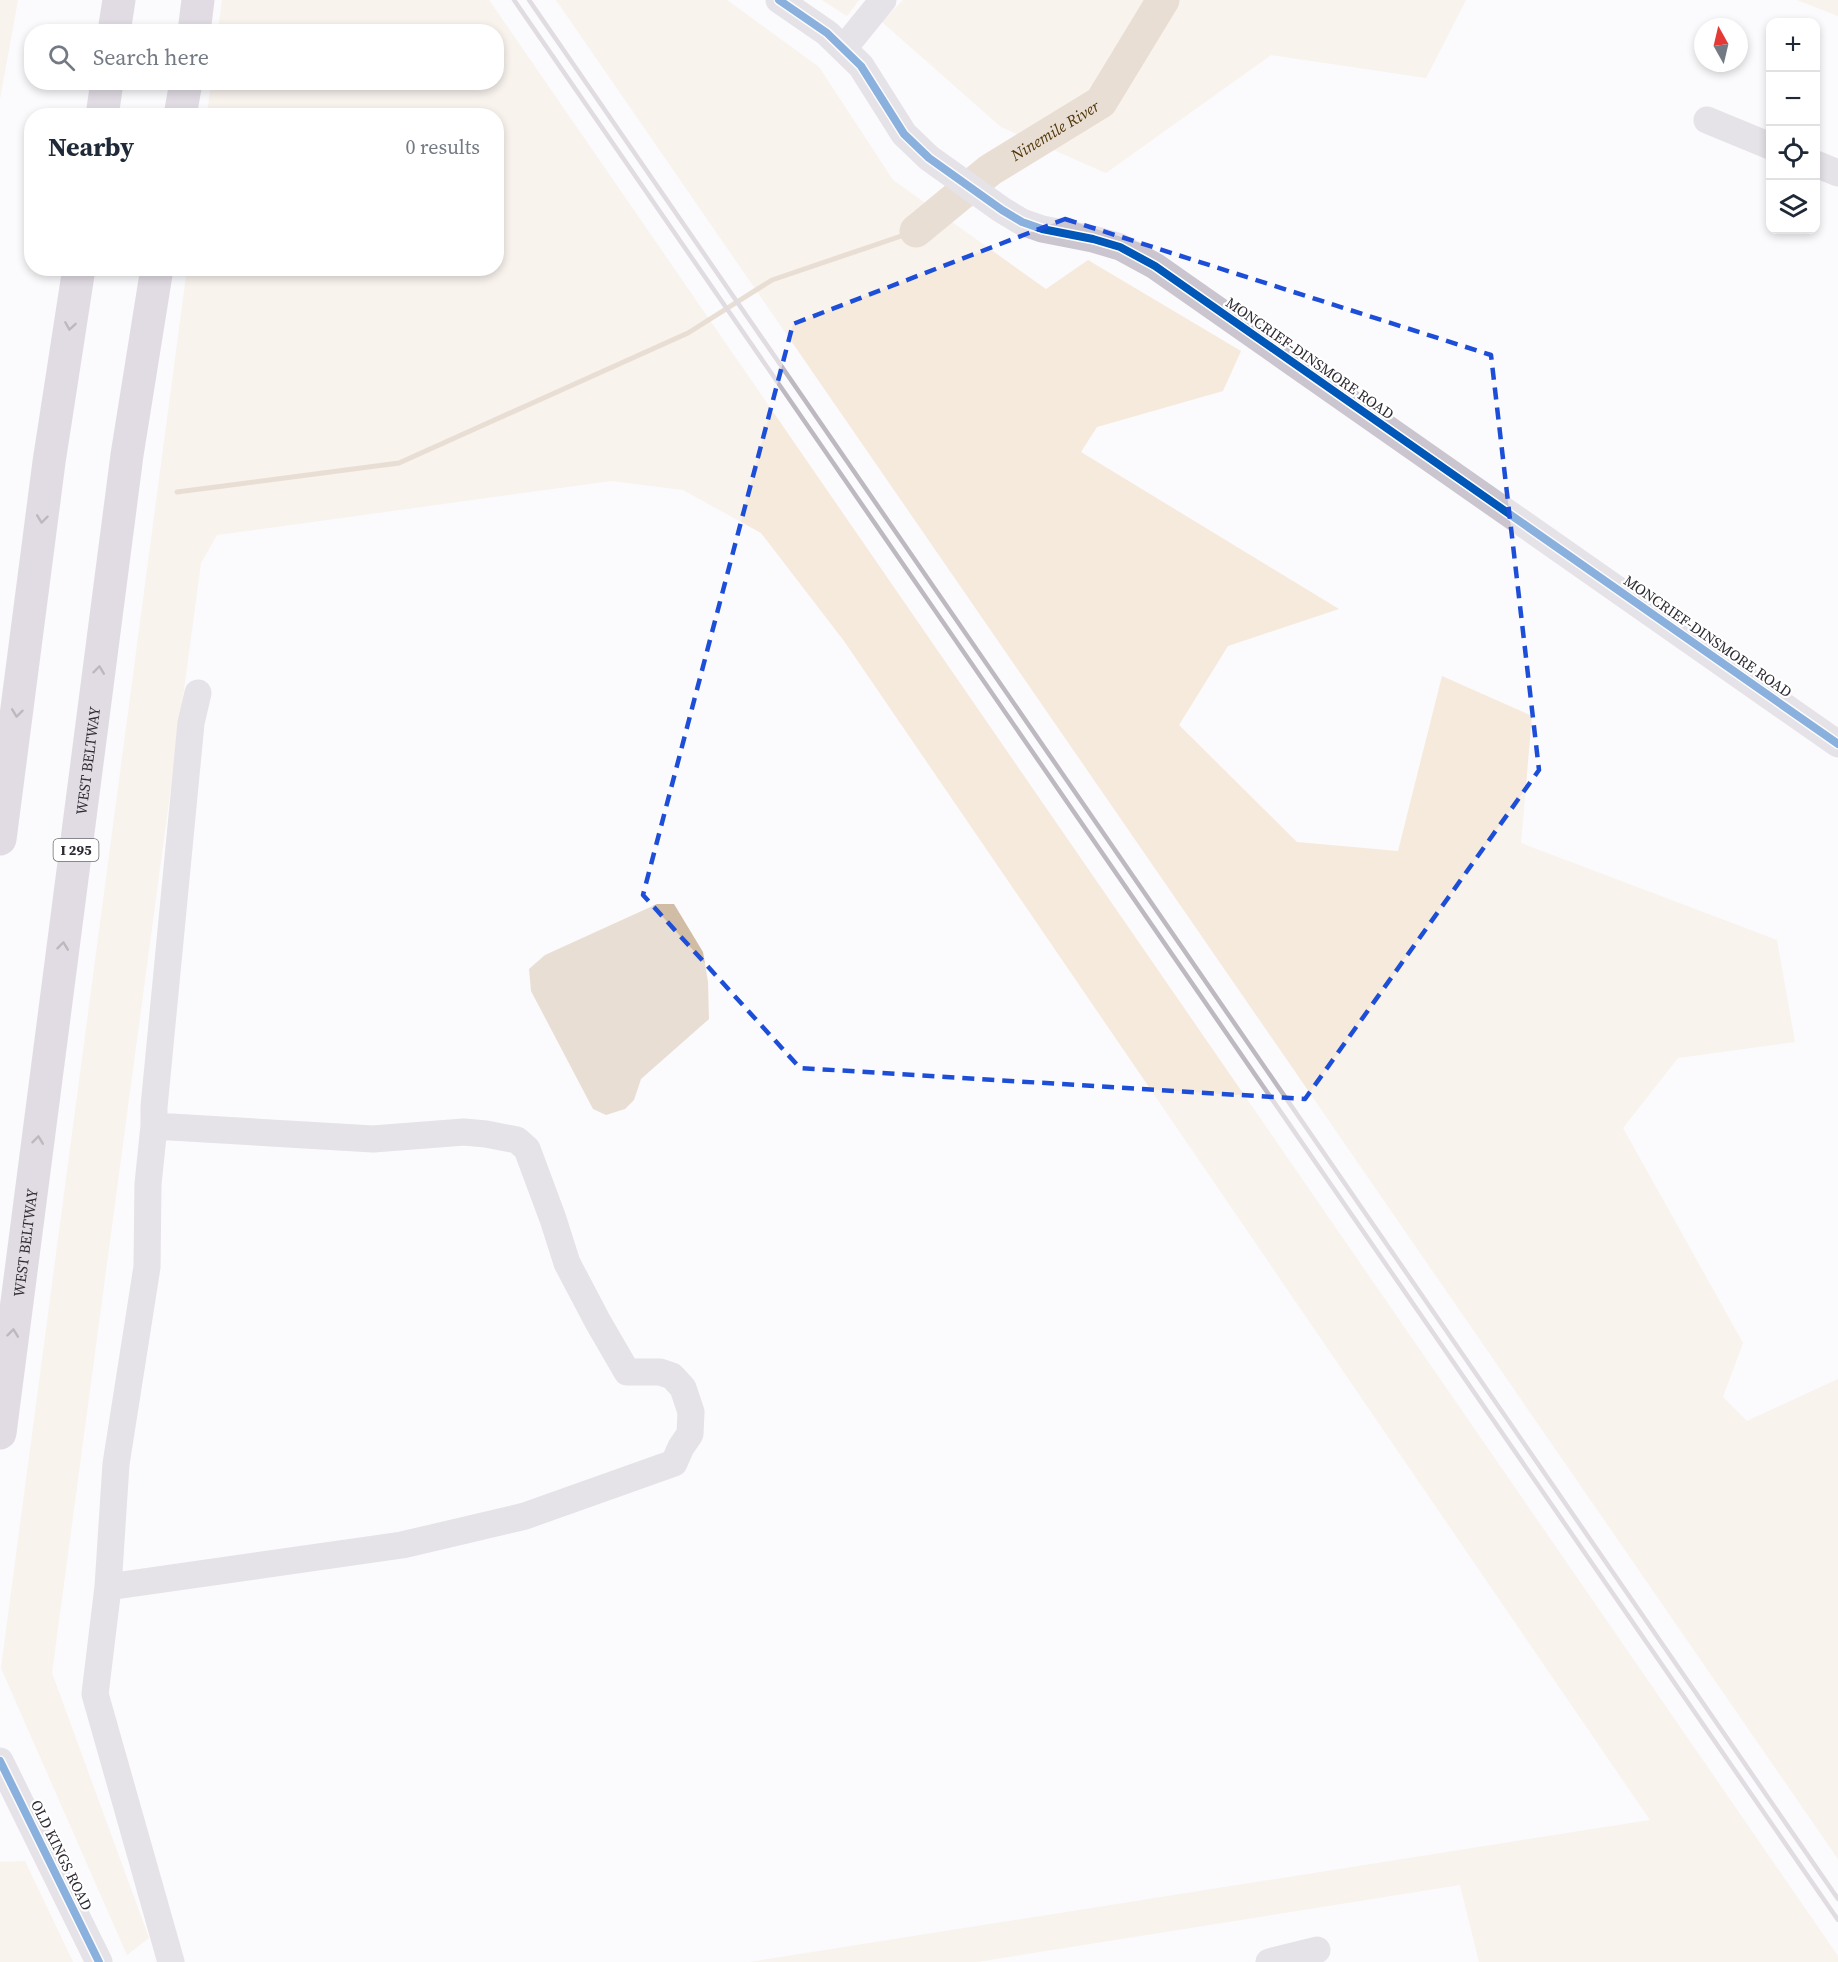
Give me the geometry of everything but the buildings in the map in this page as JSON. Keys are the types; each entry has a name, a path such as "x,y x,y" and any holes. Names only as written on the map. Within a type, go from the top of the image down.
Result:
{"highway":[{"path":"115,24 119,0"},
{"path":"195,24 198,0"},
{"path":"103,108 106,90"},
{"path":"181,108 185,90"},
{"path":"0,839 48,474 78,276"},
{"name":"WEST BELTWAY","path":"0,1433 128,455 155,276"}],"street":[{"name":"MONCRIEF-DINSMORE ROAD","path":"779,0 827,33 861,66 904,134 928,158 1002,210 1022,222 1042,229 1093,239 1120,248 1155,266 1838,744"},
{"path":"844,48 882,0"},
{"path":"1707,120 1766,144"},
{"path":"1820,166 1838,173"},
{"path":"171,1962 96,1705 96,1677 108,1587 117,1464 147,1267 148,1184 154,1107 190,723 198,693"},
{"path":"108,1587 402,1545 525,1516 674,1463 690,1434 691,1412 683,1388 672,1376 660,1372 627,1372 567,1263 554,1219 528,1149 517,1140 464,1132 373,1139 154,1126"},
{"name":"OLD KINGS ROAD","path":"0,1761 99,1962"},
{"path":"1269,1962 1317,1950"}],"highlighted area":[{"path":"1065,219 1491,355 1539,770 1305,1099 800,1068 643,895 793,324"}],"shaded area":[{"path":"0,0 18,0 0,99"},
{"path":"222,0 489,0 1838,1956 1838,1962 1479,1962 1460,1885 977,1962 749,1962 1650,1820 844,641 761,533 683,490 611,481 217,535 201,563 52,1673 149,1938 127,1955 1,1668 186,276 504,276 504,108 208,108 210,90 504,90 504,24 219,24"},
{"path":"556,0 727,0 819,67 893,180 1046,289 1088,260 1241,351 1223,391 1097,427 1081,452 1339,609 1228,646 1179,725 1297,842 1398,851 1442,676 1532,716 1521,843 1777,940 1795,1042 1678,1058 1623,1128 1743,1343 1723,1397 1747,1421 1838,1379 1838,1859"},
{"path":"822,0 859,0 847,16"},
{"path":"903,0 1466,0 1426,78 1271,55 1106,173 1001,127 882,22"},
{"path":"1797,0 1838,0 1838,16"},
{"path":"657,904 674,904 703,952 708,982 709,1019 641,1079 634,1100 625,1109 606,1115 593,1109 531,991 529,969 545,955"},
{"path":"25,1861 73,1962 0,1962 0,1862"}],"waterway":[{"name":"Ninemile River","path":"916,231 990,170 1101,102 1163,0"},
{"path":"177,492 399,463 688,333 772,280 916,231"}],"railway":[{"path":"514,0 1838,1920"},
{"path":"529,0 1838,1899"}],"cycle path":[{"path":"779,0 827,33 861,66 904,134 929,158 1002,210 1022,222 1042,229 1120,247 1155,266 1838,744"},
{"path":"0,1761 99,1962"}]}
